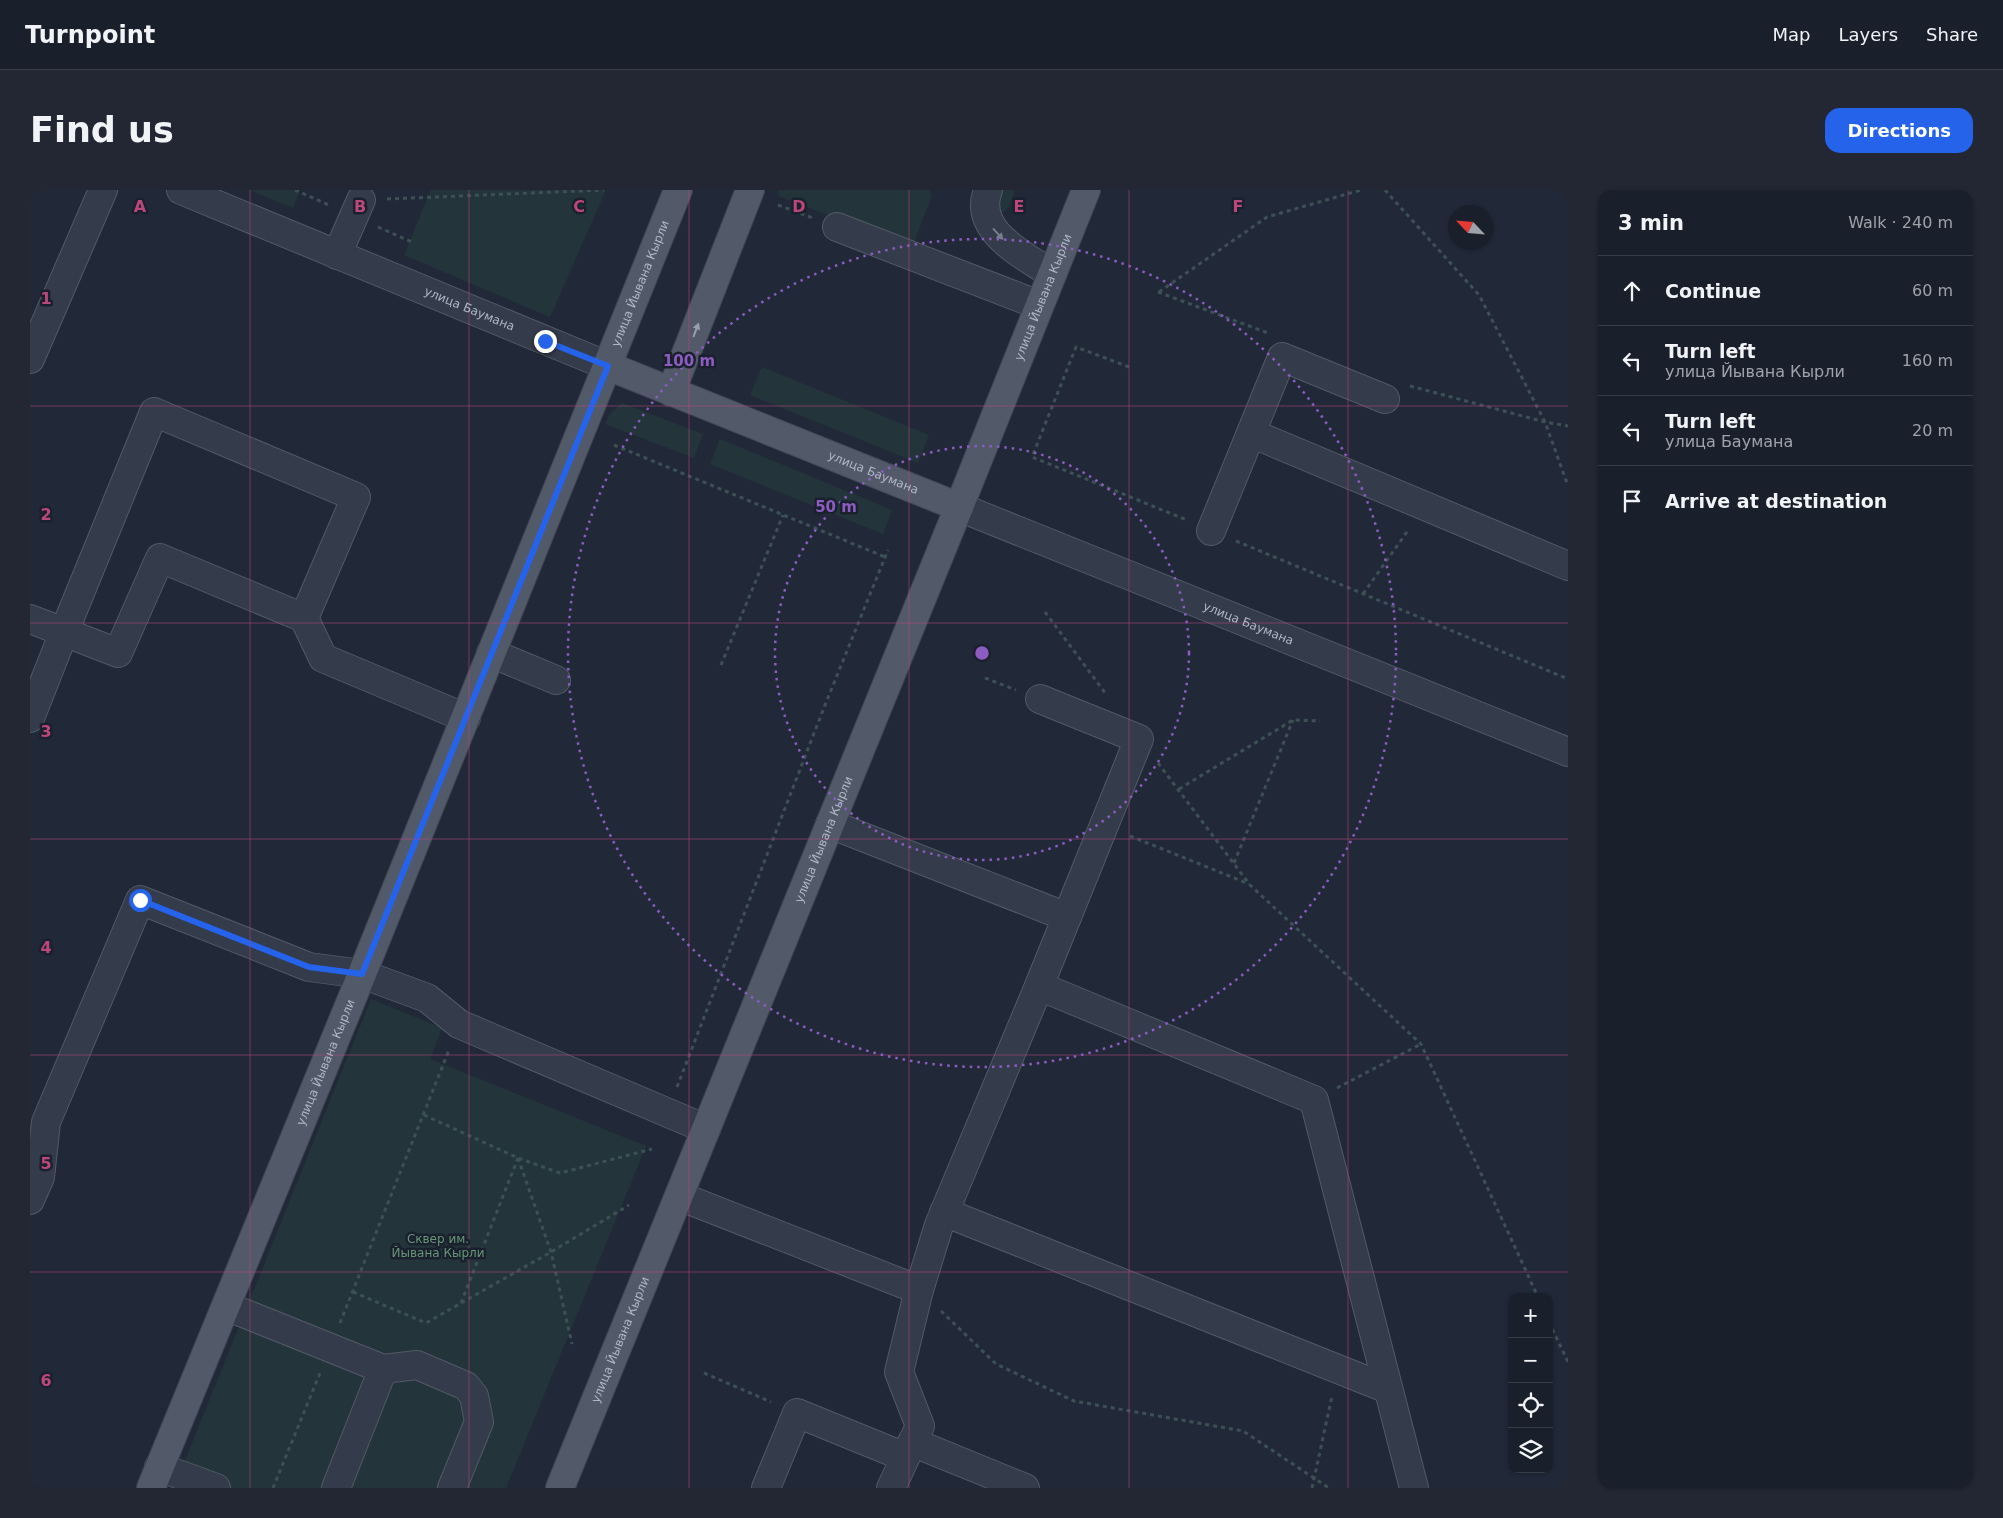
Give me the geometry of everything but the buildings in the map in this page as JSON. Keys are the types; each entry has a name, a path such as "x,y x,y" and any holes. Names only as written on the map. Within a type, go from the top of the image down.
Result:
{"main road":[{"name":"улица Йывана Кырли","path":"155,1477 362,974 678,190"},
{"path":"672,392 750,190"},
{"name":"улица Йывана Кырли","path":"560,1488 1086,190"},
{"name":"улица Баумана","path":"608,366 959,507"}],"street":[{"path":"31,353 103,190"},
{"name":"улица Баумана","path":"180,190 608,366"},
{"path":"966,190 986,201 996,235 1052,274"},
{"path":"337,255 361,200"},
{"path":"837,227 1039,305"},
{"path":"1211,531 1282,357 1396,392"},
{"path":"30,718 154,412 356,498 304,618"},
{"path":"1251,433 1568,566"},
{"name":"улица Баумана","path":"959,507 1568,752"},
{"path":"30,619 118,653 160,558 304,618 323,658 466,718"},
{"path":"492,653 556,680"},
{"path":"891,1488 920,1426 900,1372 919,1290 944,1212 1039,986 1139,739 1040,699"},
{"path":"830,824 1067,917"},
{"path":"30,1200 40,1177 38,1119 140,900 309,967 362,974 426,998 459,1024 706,1129"},
{"path":"1039,986 1314,1100 1414,1488"},
{"path":"679,1196 919,1290"},
{"path":"944,1212 1388,1389"},
{"path":"226,1306 383,1368 418,1366 466,1386 474,1396 479,1422 452,1488"},
{"path":"336,1488 383,1368"},
{"path":"766,1488 797,1413 1025,1488"},
{"path":"155,1477 216,1488"}],"path":[{"path":"361,200 604,190"},
{"path":"1158,292 1267,217 1361,190"},
{"path":"1385,190 1479,295 1545,422 1568,486"},
{"path":"778,205 837,227"},
{"path":"1129,367 1076,347 1032,457 1568,679"},
{"path":"1396,392 1568,426"},
{"path":"614,446 886,557"},
{"path":"1363,594 1425,506"},
{"path":"721,665 784,515"},
{"path":"667,1113 825,705 888,550"},
{"path":"1045,612 1110,700"},
{"path":"985,678 1040,699"},
{"path":"1179,789 1293,720 1320,721"},
{"path":"1234,863 1293,720"},
{"path":"1139,739 1250,884 1421,1044 1536,1293"},
{"path":"1104,825 1250,884"},
{"path":"274,1488 459,1024"},
{"path":"1314,1100 1421,1044"},
{"path":"424,1115 518,1158 560,1174 652,1149"},
{"path":"518,1158 551,1252 572,1344"},
{"path":"460,1303 518,1158"},
{"path":"353,1292 426,1323 629,1205"},
{"path":"919,1290 996,1364 1074,1401 1243,1431 1329,1488"},
{"path":"1553,1330 1568,1362"},
{"path":"1312,1488 1338,1369"},
{"path":"704,1373 797,1413"}],"green space":[{"path":"250,190 300,190 293,208"},
{"path":"431,190 606,190 550,317 404,255"},
{"path":"778,190 929,190 932,195 912,248 779,196"},
{"path":"1001,190 1015,190 1009,207 1003,213 997,211"},
{"path":"762,367 929,435 918,463 750,395"},
{"path":"622,403 703,434 694,458 605,424 610,414"},
{"path":"720,439 892,510 883,534 710,464"},
{"name":"Сквер им. Йывана Кырли","path":"371,999 442,1028 430,1059 646,1146 506,1488 174,1488"}],"route":[{"path":"140,900 309,967 362,974 608,366 545,341"}]}
